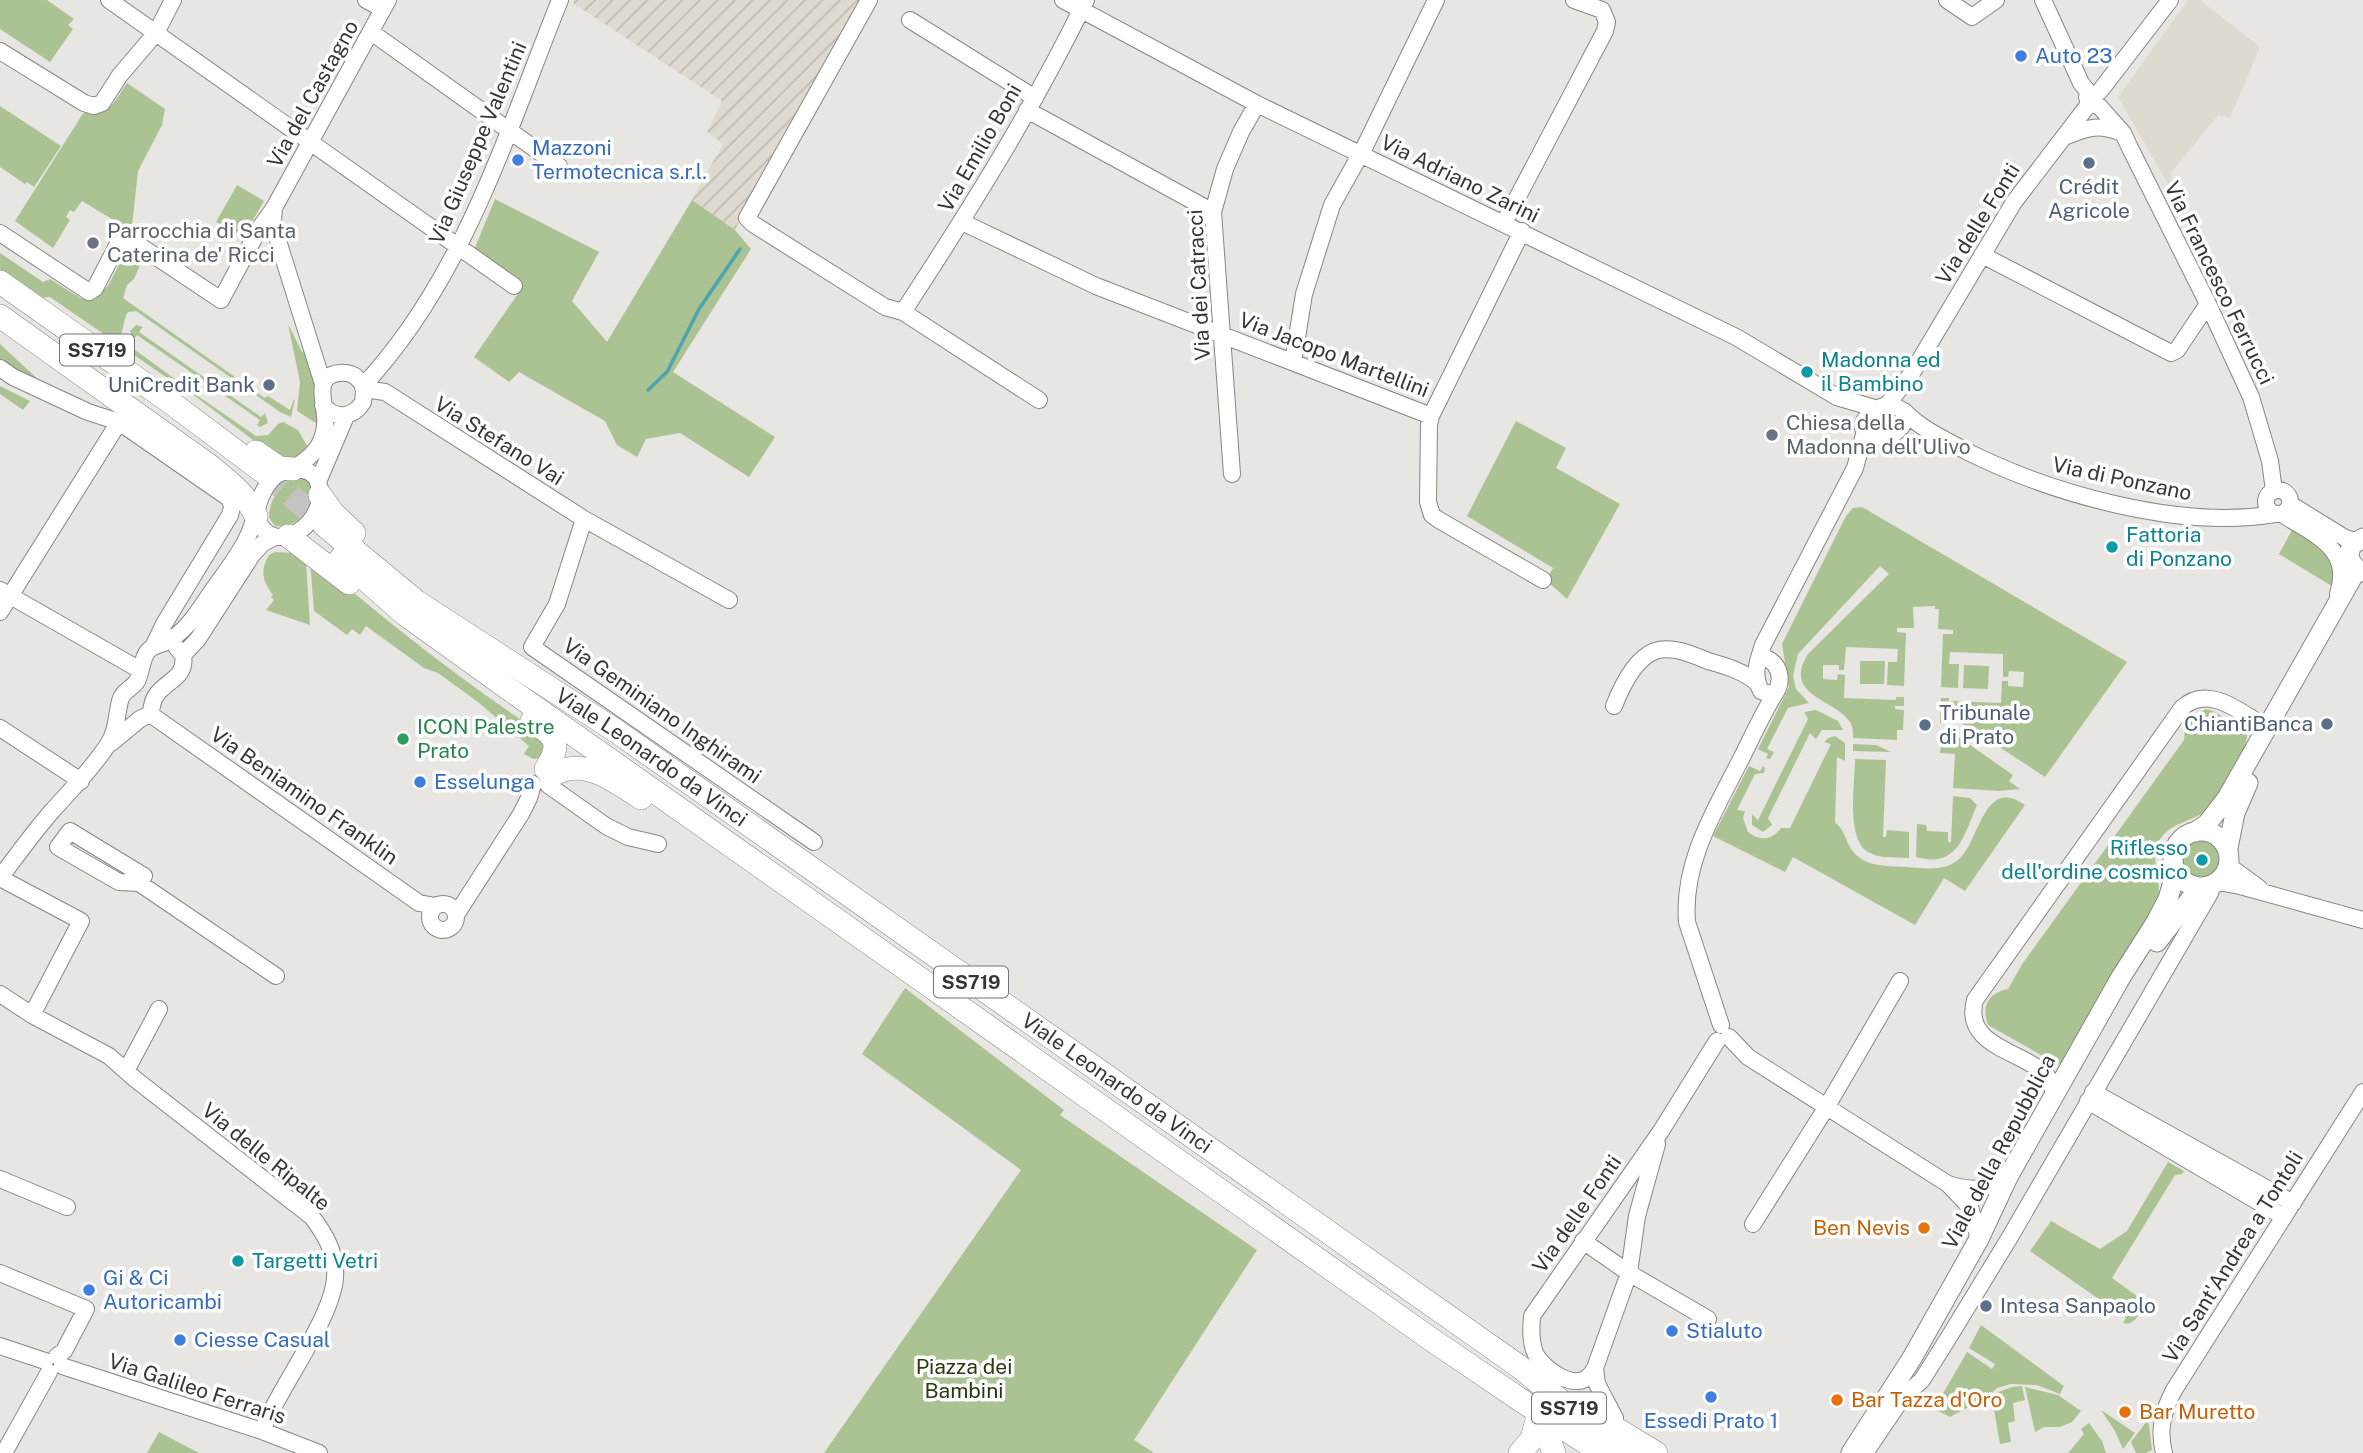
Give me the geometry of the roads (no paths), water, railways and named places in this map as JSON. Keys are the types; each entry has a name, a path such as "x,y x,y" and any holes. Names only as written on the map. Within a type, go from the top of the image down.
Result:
{"highway":[{"name":"SS719","path":"0,282 260,479 66,350 2,317"},
{"path":"23,298 67,321 185,400 279,468 293,470"},
{"path":"2,317 210,466 239,489 256,516"},
{"path":"319,488 332,512 382,558 548,688"},
{"name":"Viale Leonardo da Vinci","path":"1602,1453 1535,1417 406,615 319,530 417,602 616,731 1520,1367 1585,1421 1632,1453"},
{"path":"282,537 320,560 418,640 552,736 556,750 541,783"},
{"path":"418,640 502,684"},
{"path":"541,783 567,768 578,767 597,772 659,809 720,836"},
{"path":"1520,1367 1656,1453"},
{"path":"1520,1453 1532,1439 1535,1417"},
{"path":"1535,1417 1554,1453"},
{"path":"1535,1417 1581,1453"}],"main road":[{"path":"2359,540 2350,550 2349,556 2361,574"},
{"name":"Viale della Repubblica","path":"1850,1453 1912,1358 1979,1239 2008,1177 2168,900 2174,882 2173,859 2177,845 2207,824 2218,811 2331,615 2361,574"},
{"name":"Viale della Repubblica","path":"1864,1453 1982,1254 2021,1175 2138,972 2176,915 2210,885 2228,857 2229,833 2241,795 2361,574"},
{"path":"2195,832 2203,831 2218,836 2228,857"},
{"path":"2174,867 2183,881 2210,885"}],"street":[{"path":"109,0 513,286"},
{"path":"0,51 84,103 94,106 102,103 120,75 156,33 173,0"},
{"path":"366,0 386,5"},
{"path":"869,0 747,218 753,225 885,307 903,312 1039,400"},
{"name":"Via Adriano Zarini","path":"1063,0 1083,5 1257,104 1736,337 1837,397"},
{"path":"1293,362 1304,294 1332,205 1436,0"},
{"path":"1504,223 1605,31 1606,16 1595,6 1574,0"},
{"path":"1947,0 1972,17 1996,0"},
{"name":"Via Francesco Ferrucci","path":"2043,0 2081,83 2123,133 2208,304 2251,397 2270,461 2277,505"},
{"name":"Via delle Fonti","path":"1890,434 1905,418 1891,408 2014,202 2170,0"},
{"name":"Via Giuseppe Valentini","path":"361,388 412,325 460,247 510,129 556,2"},
{"name":"Via del Castagno","path":"0,233 89,292 93,290 118,244 134,242 221,300 386,5"},
{"name":"Via Emilio Boni","path":"903,312 962,222 1031,104 1083,5"},
{"path":"910,20 1031,104 1213,212"},
{"path":"371,32 559,166"},
{"name":"Via dei Catracci","path":"1232,474 1213,212 1231,156 1257,104"},
{"path":"2061,138 2094,126 2123,133"},
{"path":"274,208 276,235 323,384"},
{"name":"Via Jacopo Martellini","path":"962,222 1096,286 1431,416"},
{"path":"1522,231 1431,416 1428,502 1432,515 1543,580"},
{"path":"253,240 269,234 276,235"},
{"path":"1982,255 2171,353 2177,349 2208,304"},
{"path":"381,366 382,383 389,395"},
{"path":"0,368 13,377 88,412 119,422 230,499 230,514 164,624 159,645"},
{"path":"109,745 115,731 122,695 138,680 148,650 184,628 247,538 259,501 273,479 293,470 314,452 321,442 326,419 321,391 323,384 334,374 348,373 361,388 389,395"},
{"path":"183,655 198,639 252,555 263,543 300,532 313,518 319,488 346,416 359,408 361,388"},
{"name":"Via Stefano Vai","path":"389,395 584,519 729,600"},
{"path":"1837,397 1891,408"},
{"path":"1837,397 1875,437 1890,434 1940,437"},
{"path":"323,405 333,414 346,416"},
{"path":"1891,408 1865,417 1855,468 1763,645 1757,662 1765,689 1756,728 1701,841 1690,876 1687,922 1723,1034 1748,1057 1948,1184 1970,1207 1979,1239"},
{"name":"Via di Ponzano","path":"1891,408 1987,461 2053,488 2185,517 2221,517 2277,505"},
{"path":"0,612 5,593 119,422"},
{"path":"1855,468 1890,434"},
{"path":"293,470 310,472 319,488"},
{"path":"2277,505 2345,538 2359,540"},
{"path":"2277,505 2325,542 2341,561 2343,579 2331,615"},
{"path":"256,516 263,530 282,537"},
{"name":"Via Geminiano Inghirami","path":"584,519 557,604 532,647 814,842"},
{"path":"5,593 140,670"},
{"path":"1765,689 1780,682 1773,628"},
{"path":"32,1015 81,921 0,878 40,825 81,781 109,745 145,717 156,696 166,685 177,679 183,670 183,655 175,646 159,645"},
{"path":"1614,706 1624,680 1655,651 1672,650 1731,668 1765,689"},
{"path":"1731,668 1741,668 1766,658 1776,666"},
{"path":"2069,1068 2058,1072 2043,1072 1986,1039 1973,1020 1975,1000 2182,708 2199,697 2211,697 2266,728"},
{"name":"Via Beniamino Franklin","path":"119,710 126,718 145,717 273,800 419,903 447,909 470,890 541,783"},
{"path":"0,728 81,781"},
{"path":"541,783 606,826 628,837 658,844"},
{"path":"40,825 63,839 70,831 144,876 139,883 276,976"},
{"path":"2228,857 2263,892"},
{"path":"2210,885 2263,892 2363,920"},
{"name":"Viale della Repubblica","path":"1864,1453 1903,1397 1922,1380 2010,1237 2184,939 2210,885"},
{"path":"1753,1224 1826,1108 1900,981"},
{"name":"Via delle Ripalte","path":"0,994 32,1015 109,1056 312,1217 324,1233 332,1251 336,1272 334,1291 328,1308 273,1406 262,1431"},
{"path":"126,1071 159,1009"},
{"name":"Via delle Fonti","path":"1595,1368 1588,1378 1579,1381 1567,1380 1553,1372 1536,1355 1531,1334 1532,1316 1661,1131 1723,1034"},
{"path":"2043,1072 2055,1096"},
{"name":"Via Sant'Andrea a Tontoli","path":"2164,1453 2162,1417 2174,1390 2363,1092"},
{"path":"2090,1097 2259,1193 2293,1203"},
{"path":"1613,1427 1615,1418 1597,1384 1595,1368 1629,1273 1637,1216 1661,1131"},
{"path":"1948,1184 1968,1189 1984,1189 2008,1177"},
{"path":"0,1179 67,1208"},
{"path":"2259,1193 2284,1217"},
{"path":"1583,1241 1629,1273 1708,1319 1704,1330"},
{"path":"0,1273 86,1309 4,1453"},
{"name":"Via Galileo Ferraris","path":"0,1346 262,1431 319,1453"}],"waterway":[{"path":"648,390 667,372 699,309 740,249"}],"tunnel":[{"path":"265,473 324,525"}],"place":[{"name":"Auto 23","path":"2021,56"},
{"name":"Mazzoni Termotecnica s.r.l.","path":"518,160"},
{"name":"Crédit Agricole","path":"2089,163"},
{"name":"Parrocchia di Santa Caterina de' Ricci","path":"93,243"},
{"name":"Madonna ed il Bambino","path":"1807,372"},
{"name":"UniCredit Bank","path":"269,385"},
{"name":"Chiesa della Madonna dell'Ulivo","path":"1772,435"},
{"name":"Fattoria di Ponzano","path":"2112,547"},
{"name":"ChiantiBanca","path":"2327,724"},
{"name":"Tribunale di Prato","path":"1925,725"},
{"name":"ICON Palestre Prato","path":"403,739"},
{"name":"Esselunga","path":"420,782"},
{"name":"Riflesso dell'ordine cosmico","path":"2202,860"},
{"name":"Ben Nevis","path":"1924,1228"},
{"name":"Targetti Vetri","path":"238,1261"},
{"name":"Gi & Ci Autoricambi","path":"89,1290"},
{"name":"Intesa Sanpaolo","path":"1986,1306"},
{"name":"Stialuto","path":"1672,1331"},
{"name":"Ciesse Casual","path":"180,1340"},
{"name":"Essedi Prato 1","path":"1711,1397"},
{"name":"Bar Tazza d'Oro","path":"1837,1400"},
{"name":"Bar Muretto","path":"2125,1412"}],"park label":[{"name":"Piazza dei Bambini","path":"964,1379"}]}
